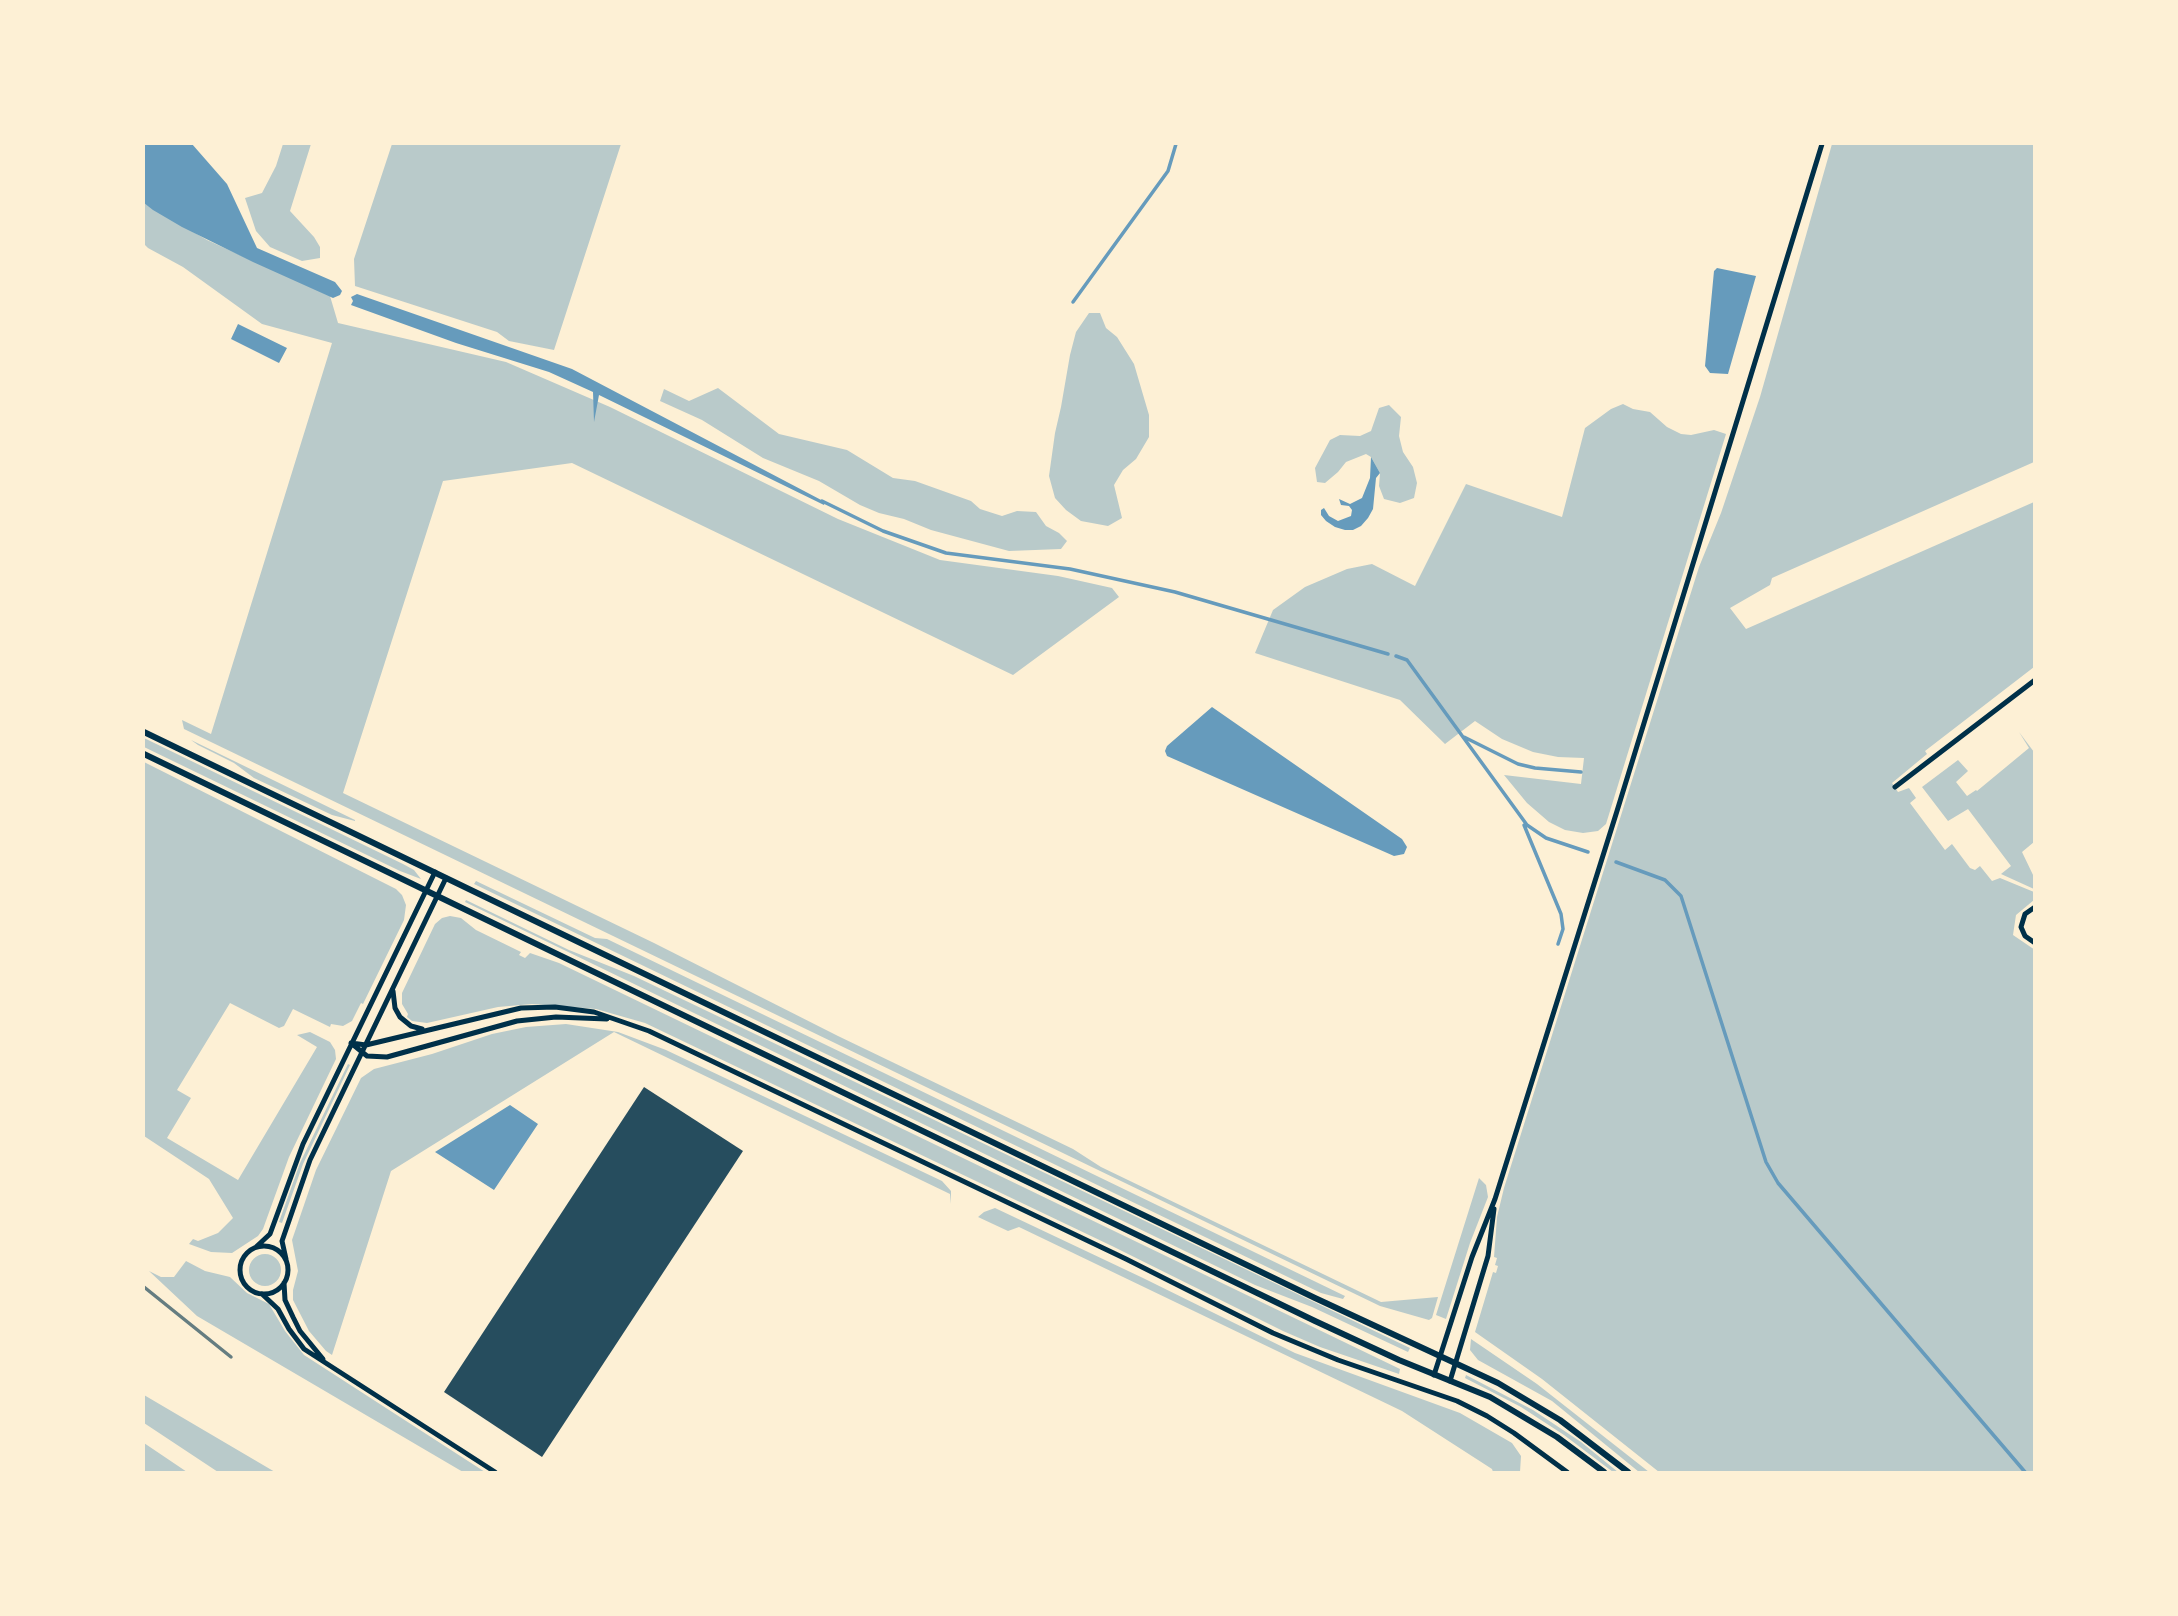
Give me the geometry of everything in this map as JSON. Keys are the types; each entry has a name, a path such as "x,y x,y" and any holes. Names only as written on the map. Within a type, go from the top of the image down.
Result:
{"street":[{"path":"1434,1375 1472,1257 1495,1199 1695,561 1822,144"},
{"path":"1895,787 2035,680"},
{"path":"144,732 1304,1293 1456,1363 1545,1410 1628,1472"},
{"path":"144,754 1315,1321 1434,1375 1490,1397 1562,1440 1604,1472"},
{"path":"435,872 295,1163 270,1234 245,1256 240,1269 246,1285 262,1294 278,1309 296,1341 304,1349 495,1472"},
{"path":"325,1362 300,1331 285,1300 284,1283 288,1267 282,1241 304,1177 446,878"},
{"path":"2035,907 2025,914 2021,926 2025,936 2035,943"},
{"path":"393,988 395,1008 400,1017 411,1026 425,1030"},
{"path":"352,1043 366,1045 521,1007 594,1012 649,1031 1126,1259 1273,1333 1328,1356 1464,1405 1514,1433 1567,1472"},
{"path":"352,1043 362,1053 375,1058 387,1057 496,1025 536,1018 610,1019"},
{"path":"1450,1381 1488,1256 1495,1199"},
{"path":"256,1247 275,1248 286,1259"},
{"path":"262,1294 278,1290 284,1283"}],"shaded area":[{"path":"283,144 311,144 290,211 314,237 320,247 320,258 302,261 270,247 256,231 245,198 262,193 276,166"},
{"path":"392,144 621,144 554,350 509,341 497,332 355,286 354,259"},
{"path":"1832,144 2034,144 2034,462 1772,578 1770,585 1730,608 1746,629 2034,502 2034,667 1925,751 1927,754 1892,783 1898,792 1909,788 1916,798 1910,803 1945,850 1952,844 1970,868 1975,870 1980,866 1992,881 2000,878 2034,892 2034,900 2016,915 2013,935 2035,950 2034,1472 1659,1472 1542,1379 1475,1332 1493,1272 1496,1273 1498,1266 1495,1265 1497,1258 1494,1257 1497,1217 1504,1188 1699,567 1721,513 1760,397"},
{"path":"144,203 207,240 330,296 338,323 506,362 610,407 838,519 940,560 1058,576 1112,588 1119,597 1013,675 572,463 443,481 343,793 654,943 838,1036 1073,1149 1101,1167 1381,1302 1438,1297 1432,1318 1429,1320 1380,1306 184,729 182,720 211,734 332,343 262,324 183,267 148,248 144,244"},
{"path":"1089,313 1100,313 1106,328 1117,337 1134,364 1149,415 1149,437 1136,459 1123,470 1114,485 1122,518 1108,526 1081,521 1066,510 1055,498 1049,476 1070,355 1076,332"},
{"path":"718,388 779,434 847,450 893,478 915,481 971,501 980,509 1002,516 1017,511 1036,512 1046,526 1067,541 1061,549 1009,551 879,513 819,481 763,458 702,420 660,401 664,389 689,401"},
{"path":"1623,404 1650,412 1667,427 1681,434 1691,435 1714,430 1726,434 1606,824 1598,831 1583,833 1565,830 1549,822 1527,803 1504,775 1581,784 1584,758 1533,752 1502,739 1475,721 1445,744 1400,700 1255,653 1273,610 1305,587 1347,569 1372,564 1415,586 1466,484 1562,517 1585,428 1611,409"},
{"path":"1389,405 1401,417 1399,436 1417,483 1414,498 1400,503 1384,499 1379,486 1380,473 1371,457 1366,454 1346,462 1325,483 1317,482 1315,468 1330,440 1340,435 1360,436 1371,431 1379,408"},
{"path":"2019,732 2034,752 2034,842 2022,852 2034,877 2034,889 2001,874 2011,866 1968,809 1948,821 1922,787 1958,760 1968,771 1956,782 1967,796 1977,791 2029,748"},
{"path":"144,738 403,864 414,870 421,879 144,747"},
{"path":"191,740 355,821 332,815 254,778 234,763"},
{"path":"144,762 396,889 406,905 404,920 352,1021 343,1026 331,1024 330,1027 293,1009 284,1026 279,1028 230,1003 177,1090 191,1098 167,1138 238,1180 317,1047 297,1035 310,1032 330,1042 335,1050 336,1059 289,1157 263,1229 258,1236 232,1253 211,1252 189,1244 193,1239 198,1241 218,1233 233,1218 209,1179 144,1136"},
{"path":"476,881 595,938 607,939 1345,1296 1343,1299 1321,1293 474,884"},
{"path":"466,900 569,950 634,976 1410,1348 1408,1352 1312,1307 1255,1285 465,902"},
{"path":"450,916 461,918 476,930 521,952 519,955 525,958 530,953 559,963 1400,1369 1399,1374 1320,1347 1283,1331 1112,1246 645,1023 596,1009 532,1004 498,1007 427,1023 412,1021 407,1017 402,1004 402,993 435,924"},
{"path":"566,1024 618,1032 666,1050 942,1181 951,1191 951,1204 950,1194 614,1032 391,1171 332,1355 326,1351 309,1331 293,1300 298,1271 292,1240 316,1170 361,1078 374,1069 432,1054 492,1034 526,1027"},
{"path":"348,1064 350,1065 303,1164 282,1223 279,1222 300,1163"},
{"path":"1479,1178 1486,1185 1488,1197 1446,1319 1436,1315"},
{"path":"995,1208 1295,1353 1460,1413 1512,1443 1521,1456 1520,1472 1493,1472 1402,1411 1019,1227 1008,1231 978,1217"},
{"path":"265,1254 276,1259 281,1270 276,1281 265,1286 254,1281 249,1270 254,1259"},
{"path":"186,1261 205,1271 230,1277 247,1293 269,1304 304,1355 485,1472 463,1472 197,1316 149,1271 161,1277 174,1277"},
{"path":"1471,1339 1537,1384 1649,1472 1639,1472 1552,1401 1478,1360 1470,1350"},
{"path":"1466,1375 1533,1410 1581,1442 1618,1472 1613,1472 1521,1407 1465,1378"},
{"path":"144,1395 275,1472 218,1472 144,1423"},
{"path":"144,1443 187,1472 146,1472"}],"water":[{"path":"144,144 192,144 227,184 257,248 335,282 342,291 340,295 333,298 253,262 153,210 144,203"},
{"path":"1717,268 1756,276 1728,374 1710,373 1705,366 1714,271"},
{"path":"357,294 572,369 825,502 824,505 599,395 594,422 593,392 549,372 456,343 351,305 351,297"},
{"path":"238,324 287,348 279,363 231,339"},
{"path":"1371,457 1380,473 1376,478 1373,509 1361,526 1353,530 1335,527 1321,515 1321,510 1324,508 1329,516 1338,521 1351,516 1352,510 1349,506 1341,505 1339,499 1350,504 1362,498 1370,478"},
{"path":"1212,707 1402,839 1407,847 1404,854 1394,856 1167,756 1167,746"},
{"path":"510,1105 538,1124 494,1190 435,1152"}],"building":[{"path":"644,1087 743,1151 542,1457 444,1392"}],"waterway":[{"path":"1073,302 1168,171 1176,144"},
{"path":"822,501 883,531 946,553 1070,569 1175,592 1388,654"},
{"path":"1396,656 1407,660 1527,825 1546,838 1588,852"},
{"path":"1464,737 1518,764 1581,772"},
{"path":"1524,825 1561,914 1563,929 1558,944"},
{"path":"1616,862 1665,880 1681,896 1766,1162 1778,1183 2025,1472"}],"railway":[{"path":"144,1287 231,1357"}]}
